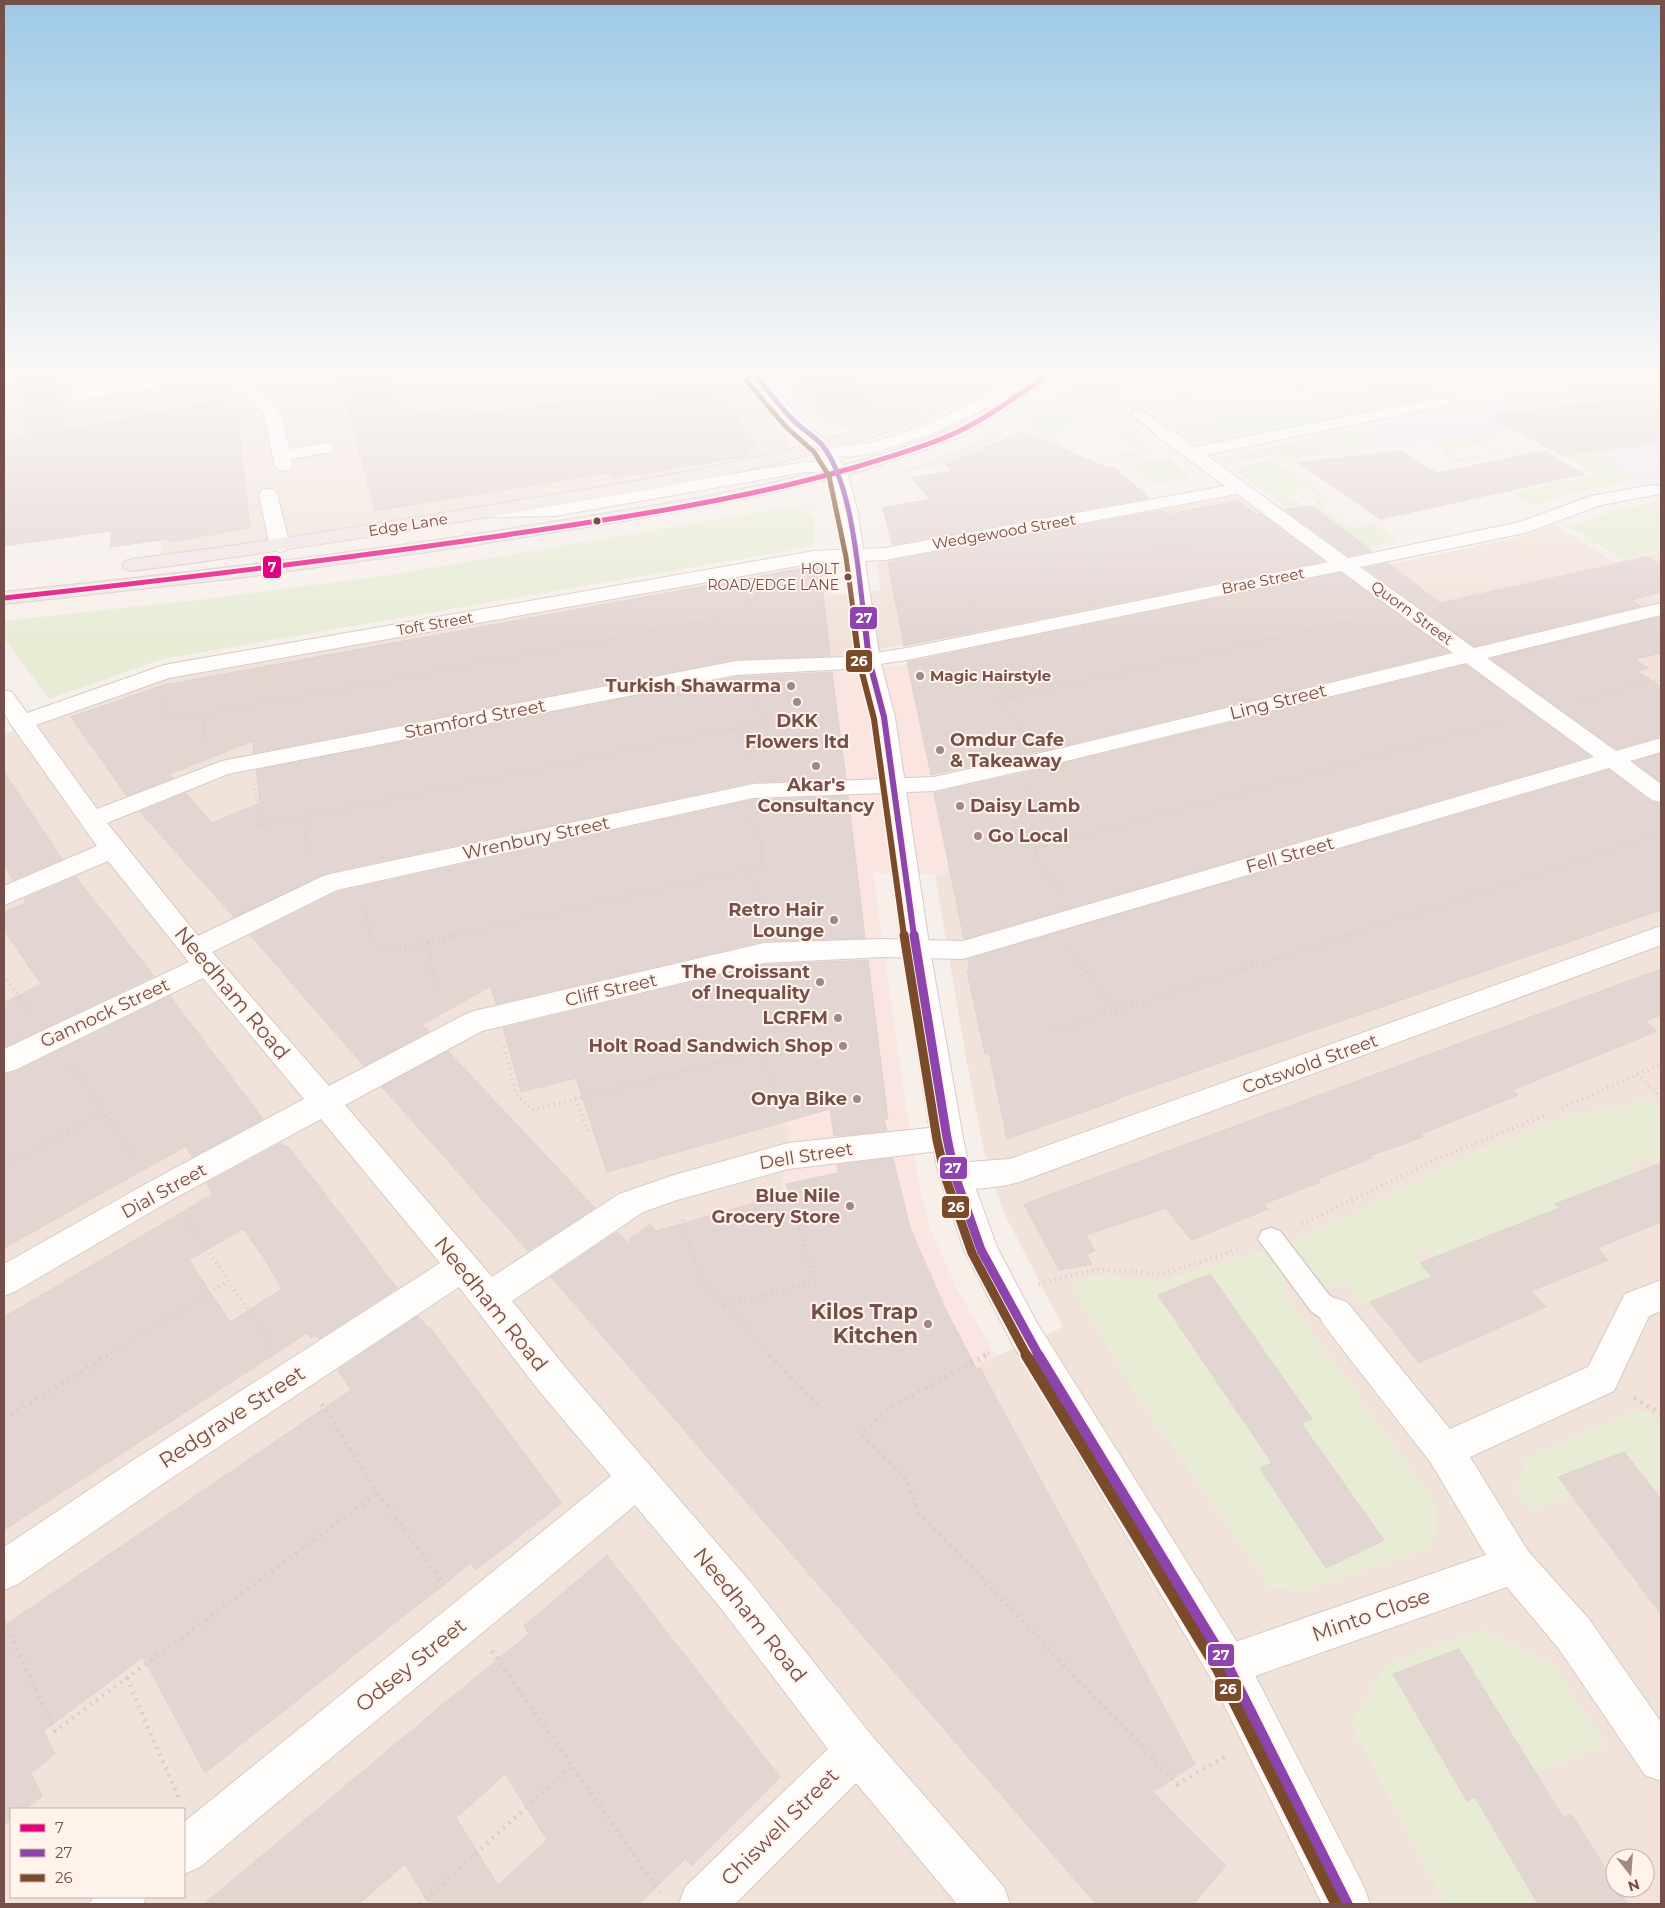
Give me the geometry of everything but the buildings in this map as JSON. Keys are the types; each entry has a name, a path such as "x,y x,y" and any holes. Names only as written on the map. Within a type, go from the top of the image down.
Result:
{"highway":[{"name":"Edge Lane","path":"116,567 280,546 487,512 702,474 747,463"},
{"name":"Edge Lane","path":"4,598 293,566 436,546 664,510 838,472 866,463"},
{"path":"4,581 41,576"}],"street":[{"path":"833,463 838,472 844,491 856,555 870,660 883,706 916,950 947,1138 955,1176 981,1250 1025,1334 1227,1665 1347,1904"},
{"name":"Quorn Street","path":"1206,463 1661,795"},
{"path":"487,512 555,510 804,466 825,467 838,472"},
{"name":"Wedgewood Street","path":"856,555 885,554 1240,488"},
{"name":"Brae Street","path":"870,660 967,642 1525,527 1597,500 1657,488"},
{"path":"268,494 280,546"},
{"name":"Toft Street","path":"12,710 164,672 814,556 856,555"},
{"name":"Ling Street","path":"893,786 934,784 1661,609"},
{"name":"Stamford Street","path":"90,821 222,768 741,668 846,663 870,660"},
{"name":"Needham Road","path":"12,710 90,821 200,957 326,1103 489,1298 553,1380 738,1598 857,1751 987,1904"},
{"name":"Fell Street","path":"916,950 963,950 1661,745"},
{"name":"Wrenbury Street","path":"200,957 330,883 747,793 893,786"},
{"path":"4,896 112,849"},
{"name":"Cotswold Street","path":"955,1176 1011,1172 1661,935"},
{"name":"Cliff Street","path":"326,1103 474,1022 765,954 883,948 916,950"},
{"name":"Gannock Street","path":"4,1062 200,957"},
{"name":"Dial Street","path":"4,1281 162,1190 326,1103"},
{"name":"Dell Street","path":"489,1298 632,1203 674,1188 775,1158 947,1138"},
{"name":"Redgrave Street","path":"4,1570 144,1474 462,1267"},
{"path":"1444,1450 1601,1379 1637,1305 1661,1295"},
{"path":"1335,1313 1444,1450 1475,1498 1514,1565 1574,1634 1661,1760"},
{"name":"Odsey Street","path":"191,1846 316,1741 469,1619 638,1478"},
{"name":"Minto Close","path":"1227,1665 1514,1565"},
{"name":"Chiswell Street","path":"684,1901 857,1751"}],"lane":[{"path":"1271,1240 1320,1303 1335,1313"}],"path":[{"path":"1029,463 1004,474 1012,481 1118,463"},
{"path":"1284,463 1335,498 1313,503"},
{"path":"1302,489 1322,501"},
{"path":"1303,500 1298,497 1302,496 1322,501"},
{"path":"884,504 898,501"},
{"path":"1318,502 1352,526 1380,520 1385,524"},
{"path":"1322,548 1331,512"},
{"path":"1550,519 1617,560 1661,550"},
{"path":"1000,635 970,600 964,588 1291,525"},
{"path":"1046,758 998,701 1406,609"},
{"path":"164,672 166,717 173,720 717,618 761,711 764,723 260,826 252,762"},
{"path":"967,642 1013,697"},
{"path":"1080,917 1035,858 1035,848 1661,679"},
{"path":"361,876 370,938 383,952 761,866 762,845 747,793 759,771 735,728"},
{"path":"1007,767 1065,840"},
{"path":"303,817 308,851"},
{"path":"1053,1031 1661,834"},
{"path":"497,1017 516,1094 532,1110 791,1044 765,954 775,926 748,869"},
{"path":"1049,926 1117,1010"},
{"path":"427,942 436,989"},
{"path":"4,975 37,1024 67,1059 144,1171 179,1209 279,1355 300,1373 378,1493 573,1765 684,1901"},
{"path":"760,1052 777,1092"},
{"path":"1562,1108 1661,1064"},
{"path":"1637,1074 1661,1097"},
{"path":"576,1099 589,1135"},
{"path":"4,1165 103,1113"},
{"path":"724,1306 816,1281 775,1158"},
{"path":"674,1188 700,1280 819,1407"},
{"path":"4,1419 228,1281"},
{"path":"1025,1334 888,1409 861,1433 905,1477 920,1513 1177,1784 1263,1736"},
{"path":"4,1622 55,1731 378,1493"},
{"path":"126,1678 176,1808"},
{"path":"420,1904 573,1765"},
{"path":"185,1830 191,1846"}],"shaded area":[{"path":"161,463 732,463 507,505 160,557 167,480"},
{"path":"1577,463 1661,463 1661,499 1633,480 1613,484"},
{"path":"1237,496 1324,559 1372,568 1515,538 1555,525 1615,562 1661,552 1661,1904 4,1904 4,734 53,719 163,680 733,577 751,603 881,590 877,564 882,560","holes":["957,636 970,650 995,700 1047,768 1021,852 935,874 966,1058 984,1151 1003,1211 1063,1327 996,1356 894,1411 782,1189 789,1131 775,1094 778,924 762,711 739,661 835,657"]},
{"path":"822,562 831,565 835,596 751,603 733,577"},
{"path":"970,650 983,746 1058,839 1021,852 935,874 873,873 907,1114 929,1227 957,1289 996,1356 894,1411 811,1278 782,1189 789,1131 774,1094 764,972 778,933 748,810 757,777 762,711 741,674 841,671 903,665"}],"green space":[{"path":"923,463 943,463 907,473 903,470"},
{"path":"1174,463 1191,477 1155,484 1132,465"},
{"path":"1257,463 1276,463 1328,498 1323,499 1302,485 1295,489 1302,493 1290,496 1306,507 1317,505 1352,529 1374,524 1397,541 1348,551 1232,468"},
{"path":"1576,463 1618,463 1617,467 1633,477 1633,480 1567,494 1534,507 1512,493 1589,475 1593,477 1598,476"},
{"path":"1657,501 1661,504 1661,549 1621,558 1568,527 1609,511"},
{"path":"789,507 802,510 813,516 815,546 162,659 49,699 4,638 4,621 206,599 383,576"},
{"path":"1648,1098 1661,1110 1661,1157 1650,1161 1645,1156 1629,1162 1638,1172 1555,1204 1559,1208 1491,1235 1538,1288 1531,1291 1495,1250 1448,1270 1428,1247 1412,1253 1432,1277 1363,1305 1345,1281 1320,1292 1284,1245 1342,1219 1482,1148 1486,1149 1563,1117 1608,1108 1613,1110"},
{"path":"1273,1249 1282,1265 1286,1294 1292,1305 1431,1497 1436,1511 1437,1525 1433,1538 1424,1550 1307,1589 1271,1588 1169,1440 1144,1407 1070,1283 1098,1276 1164,1281","holes":["1210,1274 1238,1314 1185,1336 1158,1294","1251,1333 1312,1419 1257,1441 1199,1353","1316,1444 1384,1541 1326,1568 1260,1469"]},
{"path":"1636,1410 1650,1413 1661,1425 1661,1489 1655,1491 1624,1452 1559,1477 1572,1495 1531,1511 1517,1492 1526,1459"},
{"path":"1482,1630 1552,1664 1605,1745 1536,1773 1459,1649 1393,1674 1466,1800 1525,1777 1502,1843 1538,1904 1446,1904 1351,1724 1386,1665"}],"transit line":[{"name":"26","path":"821,463 829,476 834,493 846,557 859,661 874,719 906,951 937,1140 946,1179 972,1253 1016,1339 1218,1670 1336,1904"},
{"name":"27","path":"833,463 838,472 844,491 856,555 869,660 884,717 916,950 947,1138 955,1176 981,1250 1025,1334 1227,1665 1347,1904"},
{"name":"7","path":"4,598 226,573 522,533 700,503 803,481 868,463"}],"place":[{"name":"HOLT ROAD/EDGE LANE","path":"848,577"},
{"name":"Magic Hairstyle","path":"920,676"},
{"name":"Turkish Shawarma","path":"791,686"},
{"name":"DKK Flowers ltd","path":"797,702"},
{"name":"Omdur Cafe & Takeaway","path":"940,750"},
{"name":"Akar's Consultancy","path":"816,766"},
{"name":"Daisy Lamb","path":"960,806"},
{"name":"Go Local","path":"978,836"},
{"name":"Retro Hair Lounge","path":"834,920"},
{"name":"The Croissant of Inequality","path":"820,982"},
{"name":"LCRFM","path":"838,1018"},
{"name":"Holt Road Sandwich Shop","path":"843,1046"},
{"name":"Onya Bike","path":"857,1099"},
{"name":"Blue Nile Grocery Store","path":"850,1206"},
{"name":"Kilos Trap Kitchen","path":"928,1324"}]}
